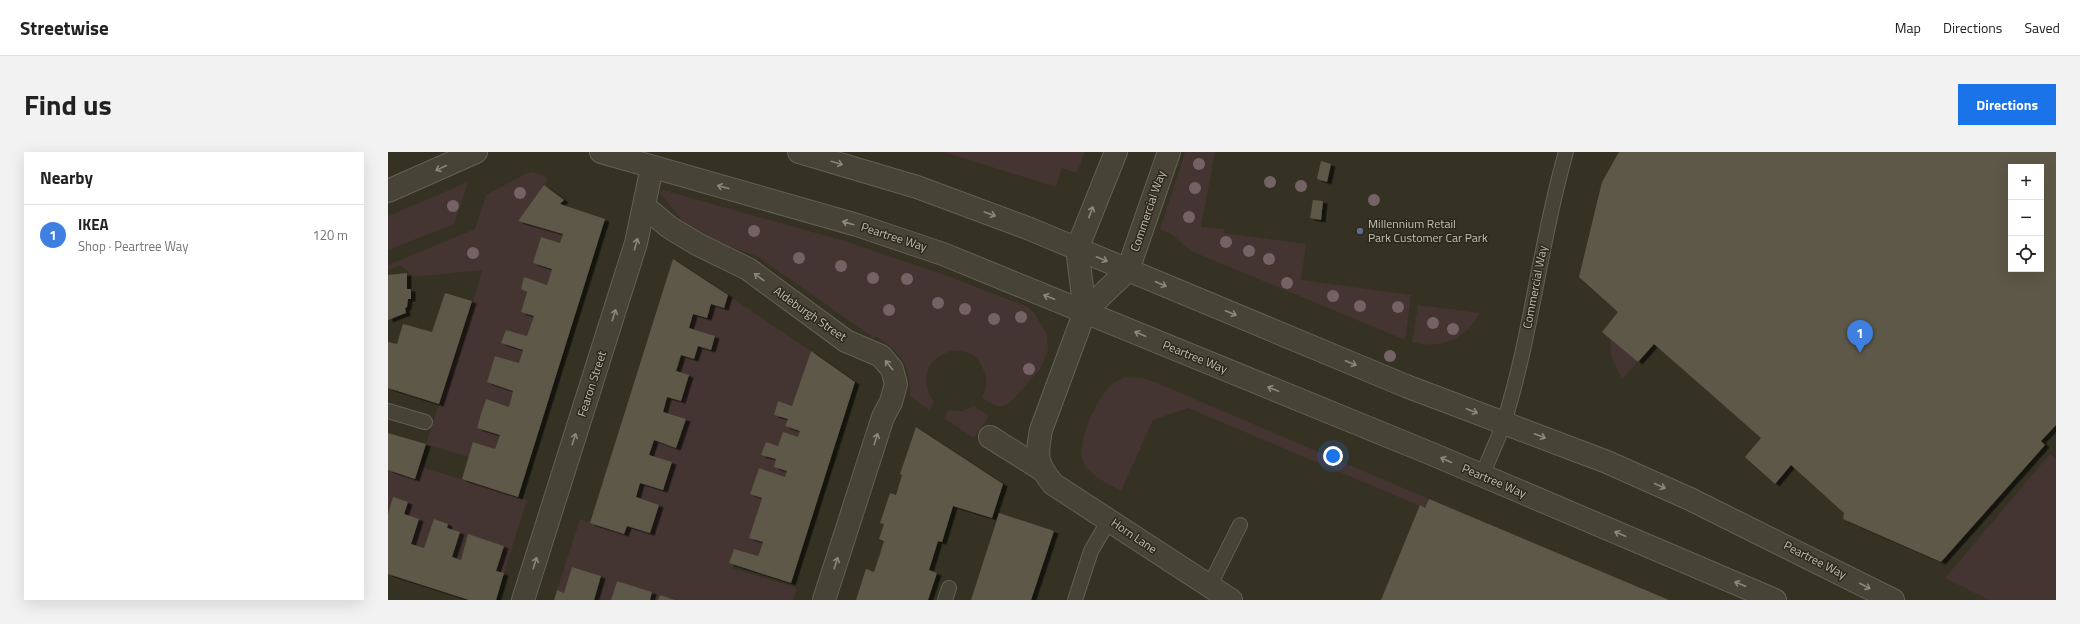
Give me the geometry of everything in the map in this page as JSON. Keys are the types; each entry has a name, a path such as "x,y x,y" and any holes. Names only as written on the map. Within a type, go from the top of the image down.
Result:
{"street":[{"path":"388,190 476,152"},
{"name":"Peartree Way","path":"601,152 864,227 943,254 1085,311 1482,476 1775,600"},
{"name":"Peartree Way","path":"799,152 917,187 1077,248 1406,386 1607,462 1690,499 1893,600"},
{"path":"1085,311 1077,248 1116,152"},
{"name":"Commercial Way","path":"1128,270 1169,152"},
{"name":"Fearon Street","path":"523,600 636,243 652,167"},
{"name":"Aldeburgh Street","path":"644,206 669,227 697,244 748,269 846,341 880,356 892,369 896,384 892,402 883,417 824,600"},
{"path":"1041,469 1038,449 1041,430 1085,311 1128,270"},
{"name":"Horn Lane","path":"990,437 1041,469 1053,484 1231,600"}],"lane":[{"name":"Commercial Way","path":"1482,476 1504,423 1522,355 1548,226 1566,152"},
{"path":"388,411 425,422"},
{"path":"1075,600 1090,550 1109,520"},
{"path":"1210,587 1240,525"}],"shaded area":[{"path":"944,152 1083,152 1084,154 1077,173 1062,168 1056,187"},
{"path":"1185,152 1215,152 1201,227 1224,229 1224,233 1306,244 1301,280 1411,295 1405,340 1191,251 1171,234 1160,229"},
{"path":"531,172 543,175 548,179 518,221 563,234 560,243 541,237 533,263 552,269 547,285 524,278 521,289 527,292 521,312 534,316 527,336 506,330 501,343 523,350 519,363 495,356 487,382 513,391 509,407 486,399 477,428 500,435 495,449 474,442 469,457 426,444 483,270 413,277 401,265 388,270 388,265 475,229 486,195"},
{"path":"468,182 454,224 388,250 388,216"},
{"path":"663,190 848,242 953,278 1028,307 1034,313 1047,334 1048,351 1040,369 1010,403 999,406 982,398 986,378 984,371 976,358 966,352 954,351 942,355 933,362 927,373 927,387 934,402 929,410 910,396 910,385 906,367 903,360 892,348 876,336 874,338 758,257 721,243 698,232 681,219 660,193"},
{"path":"728,295 811,351 792,406 778,401 774,415 788,419 785,426 800,431 798,437 778,446 766,442 762,454 776,459 787,471 785,477 759,468 750,494 762,498 749,538 763,542 758,556 734,549 729,563 733,564 732,568 797,588 793,600 676,600 660,595 658,600 650,600 652,592 617,581 611,600 594,600 601,576 573,567 564,593 557,590 580,519 624,533 627,526 650,533 659,505 636,497 640,483 663,490 672,462 649,455 654,440 676,447 686,420 663,412 667,397 681,401 689,376 676,371 681,355 694,359 698,346 711,350 715,337 689,328 693,314 707,318 711,304 724,308"},
{"path":"1418,305 1480,313 1468,330 1460,336 1443,343 1423,344 1412,342"},
{"path":"1610,338 1638,362 1622,379 1611,357"},
{"path":"1125,377 1143,378 1157,383 1429,499 1425,508 1188,408 1153,420 1121,491 1092,474 1088,470 1082,458 1082,449 1087,427 1102,396 1111,385"},
{"path":"974,406 989,416 974,438 944,418 949,410 962,411"},
{"path":"2050,454 2056,459 2056,600 1989,600 1945,578"},
{"path":"419,466 527,500 504,573 496,571 504,546 469,535 461,560 452,557 460,532 447,528 448,524 434,519 424,548 411,544 404,514 408,502 393,498 388,514 388,470 415,479"}],"building":[{"path":"1619,152 2056,152 2056,425 2041,441 2045,445 1941,562 1843,519 1844,513 1791,465 1775,484 1745,457 1761,438 1654,344 1638,362 1602,332 1618,312 1579,277 1602,182"},
{"path":"1321,161 1331,164 1327,182 1317,179"},
{"path":"544,185 564,200 560,204 605,219 518,497 462,479 473,442 495,449 500,435 477,428 486,399 509,407 513,391 487,382 495,356 519,363 523,350 501,343 506,330 527,336 534,316 521,312 527,292 521,289 524,277 547,285 552,269 533,263 541,237 560,243 563,234 518,221"},
{"path":"1313,200 1323,201 1321,220 1310,218"},
{"path":"673,259 728,295 724,308 711,304 707,318 693,314 689,328 715,336 711,350 698,346 694,359 681,355 676,371 689,375 681,401 667,397 663,412 686,419 676,448 654,440 649,455 672,462 663,490 640,483 636,497 659,505 650,533 627,526 624,534 590,523"},
{"path":"407,273 407,289 411,289 411,299 408,299 407,307 405,308 406,313 388,320 388,275"},
{"path":"445,293 472,301 439,404 388,388 388,342 397,344 403,324 432,332"},
{"path":"811,351 855,382 791,583 729,563 734,549 758,556 760,551 763,542 749,538 762,498 750,494 759,468 785,477 787,471 774,467 776,459 761,455 766,442 778,446 783,432 798,437 800,431 785,426 788,419 774,415 778,401 792,406"},
{"path":"916,427 1003,484 992,518 953,506 942,542 938,541 929,570 937,573 928,600 856,600 866,569 874,572 884,541 879,539 884,524 880,523 890,493 896,495 902,475 900,474"},
{"path":"388,433 426,444 415,479 388,470"},
{"path":"393,497 408,502 404,514 419,519 411,544 424,548 434,519 448,524 447,528 460,532 452,557 461,560 468,534 504,546 496,571 504,573 496,600 469,600 388,574 388,514"},
{"path":"1429,499 1669,600 1381,600 1420,505 1425,508"},
{"path":"999,513 1054,531 1031,600 971,600"},
{"path":"572,567 601,576 594,600 554,600 557,590 564,593"},
{"path":"617,581 652,592 650,600 611,600"},
{"path":"660,595 675,600 658,600"}],"place":[{"name":"Millennium Retail Park Customer Car Park","path":"1360,231"},
{"name":"IKEA","path":"1860,353"}]}
